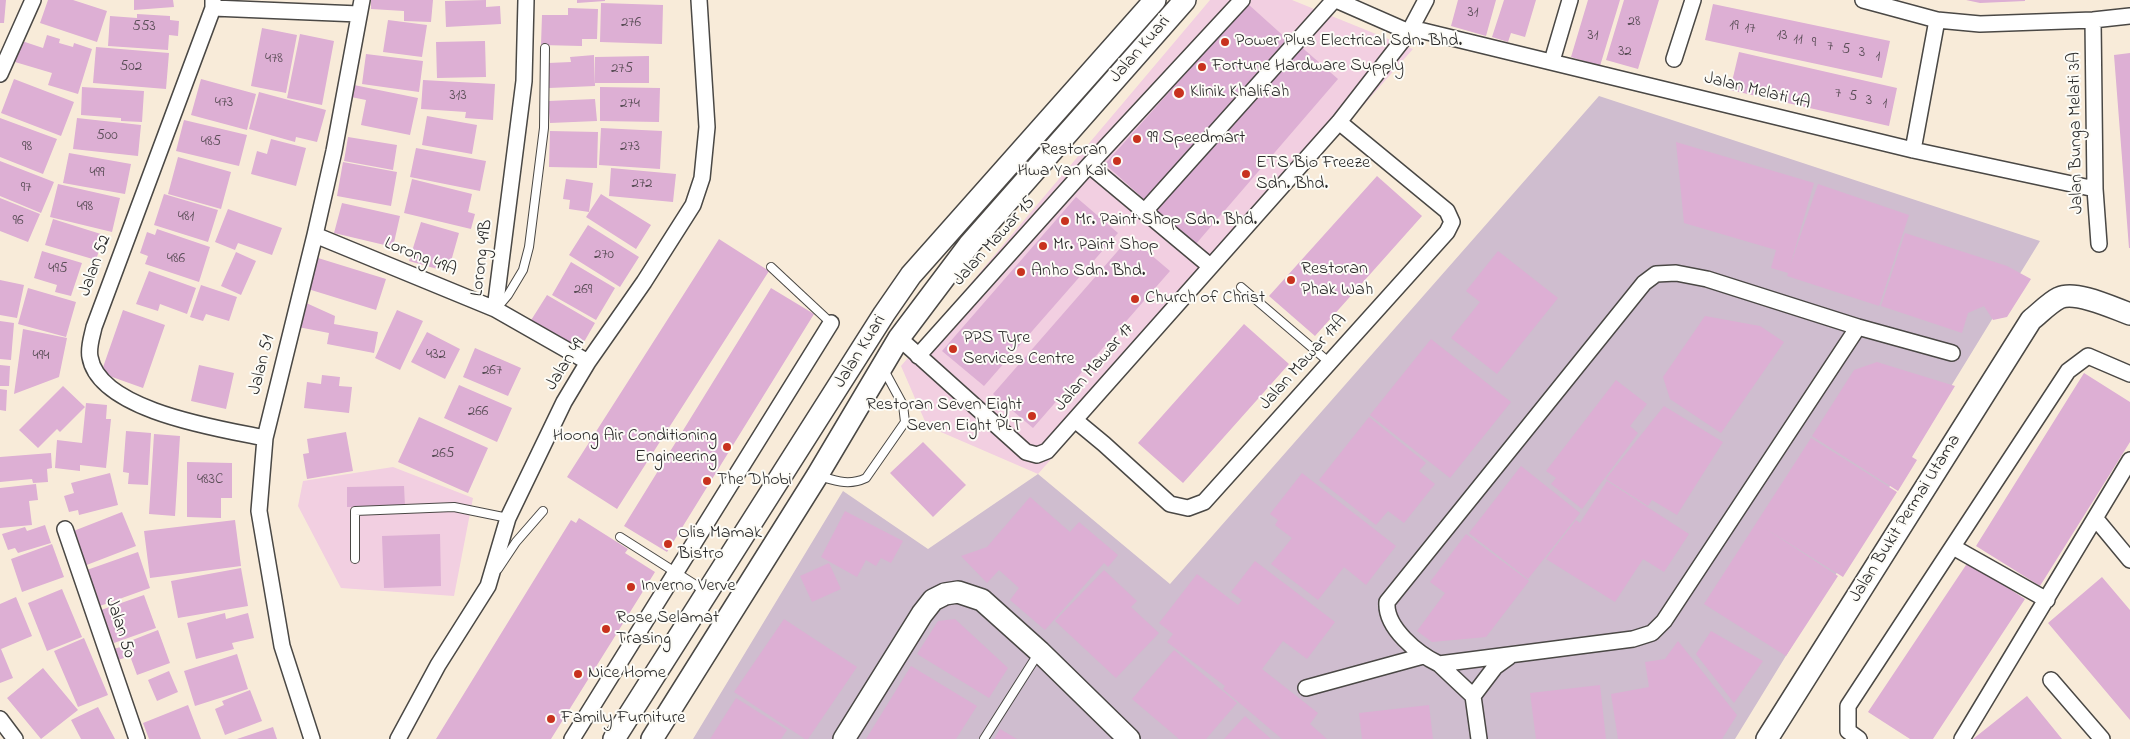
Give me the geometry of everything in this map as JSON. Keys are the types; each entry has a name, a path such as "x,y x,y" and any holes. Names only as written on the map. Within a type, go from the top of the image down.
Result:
{"street":[{"path":"0,74 7,42 33,0"},
{"name":"Lorong 49B","path":"495,309 524,80 526,0"},
{"name":"Jalan 49","path":"398,739 438,665 488,586 508,518 564,402 588,362 693,205 702,178 707,127 699,0"},
{"name":"Jalan Kuari","path":"614,739 884,314 911,275 1154,0"},
{"name":"Jalan Kuari","path":"652,739 817,476 899,338 969,246 1185,0"},
{"name":"Jalan Mawar 15","path":"918,356 1242,0"},
{"path":"1144,212 1335,0 1410,30 1426,0"},
{"path":"1552,61 1570,0"},
{"path":"1674,59 1693,0"},
{"path":"1863,0 1890,4 1937,20 1980,24 2092,20 2130,16"},
{"path":"213,4 361,7"},
{"name":"Jalan 52","path":"213,4 94,327 90,346 90,359 98,376 112,390 129,401 160,413 192,422 265,438"},
{"name":"Jalan 51","path":"312,739 282,646 259,511 265,438 334,151 361,7"},
{"path":"1913,150 1937,20"},
{"name":"Jalan Bunga Melati 3A","path":"2092,20 2099,244"},
{"name":"Jalan Mawar 17","path":"899,338 1026,452 1037,455 1047,451 1339,122 1410,30"},
{"name":"Jalan Melati 4A","path":"1410,30 1552,61 1913,150 2096,189"},
{"name":"Jalan Mawar 17A","path":"1074,420 1104,444 1170,504 1188,508 1204,502 1447,232 1452,222 1447,211 1339,122"},
{"path":"1089,166 1210,266"},
{"name":"Lorong 49A","path":"315,235 495,309 588,362"},
{"path":"1479,739 1473,696 1439,664 1423,656 1390,621 1386,612 1387,602 1644,283 1656,274 1676,273 1699,278 1858,327 1952,353"},
{"name":"Jalan Bukit Permai Utama","path":"1767,739 2031,320 2051,304 2068,296 2078,296 2130,314"},
{"name":"Jalan Bukit Permai Utama","path":"1783,739 2043,326 2051,304"},
{"path":"572,739 831,323"},
{"path":"1439,664 1633,639 1652,633 1664,621 1858,327"},
{"path":"1859,739 1848,731 1848,706 2068,371 2088,356 2130,374"},
{"path":"1962,739 2130,460"},
{"path":"2096,519 2130,560"},
{"name":"Jalan 50","path":"65,529 137,739"},
{"path":"1952,547 2047,600"},
{"path":"844,739 922,614 933,600 944,594 958,592 982,600 1040,652 1129,739"},
{"path":"1473,696 1495,667 1511,655"},
{"path":"1306,688 1423,656"},
{"path":"2051,680 2102,739"},
{"path":"0,719 15,739"}],"lane":[{"name":"Lorong 49B","path":"495,309 508,295 523,270 529,247 544,128 545,48"},
{"path":"771,267 831,323"},
{"path":"1241,287 1330,363"},
{"path":"817,476 843,483 858,482 866,478 905,422 903,406 882,366"},
{"path":"355,559 355,511 454,507 508,518"},
{"path":"488,586 516,542 542,510"},
{"path":"620,537 708,593"},
{"path":"984,739 1040,652"}],"shaded area":[{"path":"1210,0 1292,0 1413,49 1038,474 927,426 901,366"},
{"path":"1599,96 2040,241 1735,739 693,739 843,491 928,549 1038,474 1170,584"},
{"path":"393,467 473,498 454,596 341,588 298,506 303,481"}],"building":[{"path":"0,0 6,0 4,23 0,23"},
{"path":"48,0 73,0 107,11 97,42 40,23"},
{"path":"134,0 173,0 174,7 134,10"},
{"path":"371,0 433,0 431,22 404,21 404,11 371,9"},
{"path":"486,0 486,7 500,6 501,24 446,27 445,1"},
{"path":"577,0 605,0 605,1 577,3"},
{"path":"1458,0 1496,0 1486,36 1451,26"},
{"path":"1504,0 1536,0 1525,37 1511,33 1508,42 1492,37"},
{"path":"1588,0 1620,0 1600,66 1571,57"},
{"path":"1624,0 1659,0 1638,69 1606,60"},
{"path":"1966,0 2025,0 2025,1 1980,3"},
{"path":"601,3 663,5 662,44 600,42"},
{"path":"1248,4 1288,40 1145,200 1105,164"},
{"path":"1713,4 1890,41 1882,78 1705,40"},
{"path":"568,8 598,9 597,39 582,39 582,46 541,45 542,15 568,15"},
{"path":"137,14 170,16 170,20 179,21 178,36 169,35 168,50 108,46 110,16 137,18"},
{"path":"388,20 427,25 422,57 383,52"},
{"path":"262,28 297,35 286,93 251,86"},
{"path":"300,34 334,41 322,105 287,98"},
{"path":"47,35 60,39 59,43 73,47 74,43 92,49 78,94 48,85 52,73 15,62 22,41 43,48"},
{"path":"485,41 486,77 437,78 436,42"},
{"path":"1298,44 1338,79 1195,245 1154,210"},
{"path":"96,47 169,53 166,89 93,83"},
{"path":"1739,52 1897,88 1889,126 1730,90"},
{"path":"2130,53 2130,248 2129,248 2114,55"},
{"path":"366,54 423,61 419,92 362,84"},
{"path":"594,55 595,86 549,88 548,63 571,62 570,57"},
{"path":"649,56 649,83 595,83 595,57"},
{"path":"14,79 74,102 61,136 1,113"},
{"path":"201,79 256,94 247,130 191,115"},
{"path":"423,80 495,84 493,120 465,118 466,112 421,109"},
{"path":"354,85 418,98 410,135 361,125 366,100 351,97"},
{"path":"82,87 144,91 142,122 121,121 121,118 81,115"},
{"path":"600,87 660,88 659,122 600,121"},
{"path":"259,92 326,110 317,142 296,137 295,142 249,129"},
{"path":"595,99 597,121 550,123 548,101"},
{"path":"427,116 477,125 472,154 422,145"},
{"path":"0,118 57,139 43,174 0,157"},
{"path":"77,118 141,125 138,156 73,149"},
{"path":"184,120 247,135 239,166 176,151"},
{"path":"601,128 662,131 660,169 599,165"},
{"path":"550,131 598,132 597,168 549,167"},
{"path":"348,137 397,145 393,170 344,161"},
{"path":"271,139 306,148 296,186 251,174 257,151 267,154"},
{"path":"1676,142 1814,183 1790,266 1818,184 1909,215 1879,306 1787,276 1788,273 1771,268 1776,250 1684,223"},
{"path":"416,148 486,161 480,191 410,177"},
{"path":"69,153 131,164 125,194 63,183"},
{"path":"178,157 231,172 221,209 168,194"},
{"path":"0,161 54,182 41,213 0,196"},
{"path":"343,162 397,172 391,206 337,196"},
{"path":"611,168 676,174 673,202 609,196"},
{"path":"1377,176 1422,216 1315,336 1269,296"},
{"path":"412,179 472,194 468,212 475,214 471,229 404,213"},
{"path":"566,179 593,183 589,212 569,209 570,200 563,199"},
{"path":"58,184 120,198 112,232 50,217"},
{"path":"164,194 218,210 208,242 154,225"},
{"path":"601,194 651,225 636,249 586,217"},
{"path":"1076,197 1118,233 984,386 942,351"},
{"path":"0,198 40,214 28,242 0,231"},
{"path":"342,203 400,216 393,247 334,233"},
{"path":"228,209 282,228 272,255 238,243 235,250 215,242"},
{"path":"53,219 104,235 96,260 45,245"},
{"path":"421,222 459,233 448,272 409,261"},
{"path":"588,225 639,257 620,287 569,255"},
{"path":"157,229 210,247 199,282 145,264 148,256 140,253 147,232 155,235"},
{"path":"1905,233 2007,266 2031,279 2007,317 1993,320 1984,306 1968,313 1962,333 1881,306"},
{"path":"1130,237 1170,271 1033,428 993,394"},
{"path":"719,239 769,271 617,509 567,477"},
{"path":"42,251 82,263 71,296 55,292 57,285 34,278"},
{"path":"1498,251 1558,298 1497,374 1451,338 1480,302 1466,291"},
{"path":"236,252 256,261 241,295 221,286"},
{"path":"318,258 386,279 376,310 308,289"},
{"path":"571,262 615,288 596,320 552,295"},
{"path":"149,271 196,288 187,314 160,304 158,311 136,304"},
{"path":"0,280 24,285 17,318 0,315"},
{"path":"201,285 237,297 229,321 206,314 203,321 190,317"},
{"path":"28,288 76,302 66,337 18,324"},
{"path":"771,288 814,314 667,552 624,526"},
{"path":"547,295 595,323 577,354 528,325"},
{"path":"304,302 335,316 334,324 378,332 374,353 327,344 329,333 298,327"},
{"path":"123,310 165,325 143,388 101,373"},
{"path":"397,310 423,321 400,370 375,358"},
{"path":"1705,316 1760,326 1784,342 1721,433 1670,399 1663,377"},
{"path":"0,321 14,323 11,360 0,359"},
{"path":"1244,324 1289,364 1183,483 1138,443"},
{"path":"23,329 67,338 59,377 14,394"},
{"path":"427,332 460,349 445,379 411,362"},
{"path":"1431,339 1511,402 1450,478 1370,415"},
{"path":"475,348 521,368 508,396 463,377"},
{"path":"1877,362 1955,386 1912,457 1917,460 1898,491 1812,436 1854,370"},
{"path":"0,365 10,366 9,386 0,386"},
{"path":"199,365 234,373 226,409 191,401"},
{"path":"2084,373 2130,402 2130,442 2040,586 1976,546"},
{"path":"322,375 340,377 339,386 352,387 349,413 304,408 307,382 321,384"},
{"path":"1616,380 1647,404 1630,426 1638,433 1582,509 1551,484 1556,478 1546,471"},
{"path":"459,385 512,408 497,442 444,418"},
{"path":"63,386 85,407 60,432 57,429 38,448 19,430"},
{"path":"0,389 7,390 6,411 0,410"},
{"path":"86,403 107,405 106,419 111,419 106,468 80,465 80,471 55,468 57,440 82,443"},
{"path":"1664,406 1723,442 1677,515 1652,500 1648,506 1606,479"},
{"path":"419,417 488,448 468,493 398,462"},
{"path":"1369,417 1426,463 1419,471 1435,484 1404,523 1388,511 1376,525 1319,480"},
{"path":"126,431 151,433 148,485 128,484 129,473 123,472"},
{"path":"346,432 353,471 307,479 303,454 309,453 307,439"},
{"path":"154,434 180,436 175,516 149,514"},
{"path":"1811,438 1897,492 1843,577 1763,527 1838,576 1786,656 1704,604"},
{"path":"923,442 966,485 933,517 890,473"},
{"path":"51,453 52,468 47,469 48,482 33,483 32,479 0,482 0,457"},
{"path":"187,462 232,463 232,498 221,498 221,518 187,517"},
{"path":"1521,466 1580,513 1528,579 1469,533"},
{"path":"110,473 118,505 79,515 78,510 69,512 64,496 74,493 71,483"},
{"path":"1302,473 1396,546 1366,585 1344,567 1318,600 1271,564 1292,538 1275,525 1278,520 1270,514"},
{"path":"1607,481 1689,534 1664,572 1643,559 1615,602 1546,559 1576,520 1580,523"},
{"path":"36,484 38,500 29,501 32,525 0,528 0,488"},
{"path":"404,486 405,506 347,507 347,487"},
{"path":"1030,497 1070,532 1079,522 1118,555 1108,567 1104,563 1045,630 1010,600 1019,588 999,570 987,583 961,556 987,547"},
{"path":"845,511 903,541 891,563 881,558 876,566 866,560 857,577 821,557"},
{"path":"122,512 136,546 84,566 71,532"},
{"path":"579,518 628,549 625,553 655,572 551,739 436,739 571,520 576,523"},
{"path":"235,520 241,566 150,578 144,531"},
{"path":"45,525 51,543 18,553 15,548 8,550 2,534 25,527 27,531"},
{"path":"440,534 441,586 384,588 382,536"},
{"path":"1466,534 1529,581 1486,637 1432,642 1417,631 1445,593 1430,582"},
{"path":"52,544 64,577 22,592 11,559"},
{"path":"138,552 150,588 97,607 84,571"},
{"path":"1255,561 1335,622 1307,659 1283,641 1262,669 1318,713 1310,724 1327,739 1282,739 1223,689 1225,686 1167,642 1173,634 1159,623 1197,574 1238,605 1242,600 1231,592"},
{"path":"1968,562 2025,599 1933,739 1910,739 1868,712"},
{"path":"829,563 841,589 812,602 800,576"},
{"path":"241,568 248,606 178,618 171,581"},
{"path":"1104,570 1137,601 1131,607 1159,633 1116,678 1055,621"},
{"path":"2102,577 2130,610 2130,720 2048,623"},
{"path":"62,589 82,637 47,651 28,603"},
{"path":"144,595 156,628 114,643 101,610"},
{"path":"16,597 32,636 1,649 13,678 0,683 0,604"},
{"path":"225,613 226,619 248,613 254,638 232,643 234,649 196,659 187,623"},
{"path":"784,619 857,667 808,739 805,739 734,692"},
{"path":"955,619 1008,668 989,698 917,654 938,621"},
{"path":"158,630 170,663 137,675 130,656 118,660 114,649"},
{"path":"1711,631 1763,661 1734,703 1696,654"},
{"path":"84,638 108,695 78,707 54,651"},
{"path":"1678,641 1737,715 1722,739 1618,739 1611,694 1649,687 1645,662 1665,659"},
{"path":"1174,650 1237,703 1206,739 1179,739 1132,699"},
{"path":"237,654 248,689 195,706 184,671"},
{"path":"911,666 977,706 956,739 866,739"},
{"path":"43,668 78,710 41,739 7,698"},
{"path":"169,671 178,692 157,701 148,680"},
{"path":"1600,685 1606,739 1536,739 1530,693"},
{"path":"250,690 262,721 225,735 215,709 224,705 222,701"},
{"path":"2027,696 2062,739 1973,739"},
{"path":"736,698 787,730 781,739 710,739"},
{"path":"188,705 201,739 149,739 143,723"},
{"path":"1429,705 1433,739 1362,739 1359,713"},
{"path":"98,707 115,739 81,739 71,720"},
{"path":"1245,716 1271,739 1224,739"},
{"path":"273,727 277,739 237,739"},
{"path":"1000,729 1017,739 994,739"}],"place":[{"name":"Power Plus Electrical Sdn. Bhd.","path":"1225,42"},
{"name":"Fortune Hardware Supply","path":"1202,67"},
{"name":"Klinik Khalifah","path":"1179,93"},
{"name":"99 Speedmart","path":"1137,139"},
{"name":"Restoran Hwa Yan Kai","path":"1117,161"},
{"name":"ETS Bio Freeze Sdn. Bhd.","path":"1246,174"},
{"name":"Mr. Paint Shop Sdn. Bhd.","path":"1065,221"},
{"name":"Mr. Paint Shop","path":"1043,246"},
{"name":"Anho Sdn. Bhd.","path":"1021,272"},
{"name":"Restoran Phak Wah","path":"1291,280"},
{"name":"Church of Christ","path":"1135,299"},
{"name":"PPS Tyre Services Centre","path":"953,349"},
{"name":"Restoran Seven Eight Seven Eight PLT","path":"1032,416"},
{"name":"Hoong Air Conditioning Engineering","path":"727,447"},
{"name":"The Dhobi","path":"707,481"},
{"name":"Olis Mamak Bistro","path":"668,544"},
{"name":"Inverno Verve","path":"631,587"},
{"name":"Rose Selamat Trasing","path":"606,629"},
{"name":"Nice Home","path":"578,674"},
{"name":"Family Furniture","path":"551,719"}]}
